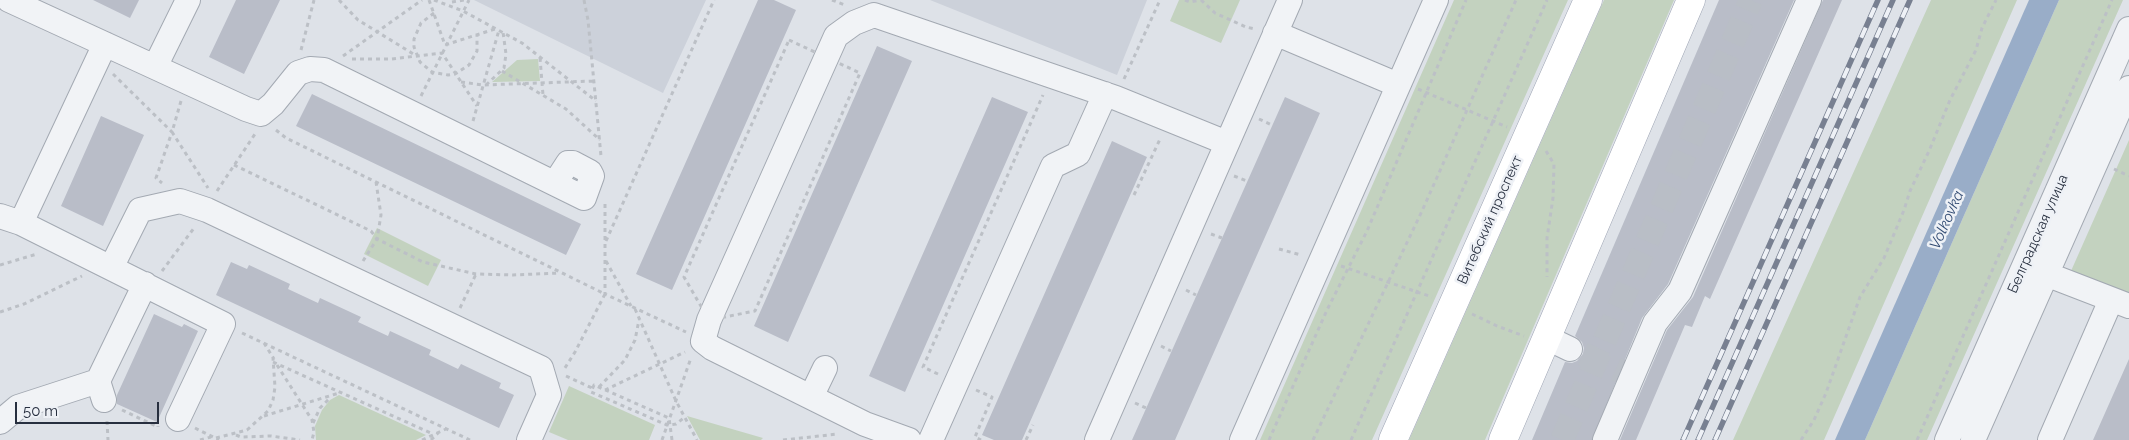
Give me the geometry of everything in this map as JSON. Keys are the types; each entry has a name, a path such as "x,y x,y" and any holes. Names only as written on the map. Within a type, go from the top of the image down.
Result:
{"main road":[{"name":"Витебский проспект","path":"1393,440 1588,0"},
{"path":"1503,440 1558,343 1691,0"}],"street":[{"path":"155,67 188,0"},
{"path":"1097,440 1290,0"},
{"path":"1242,440 1436,0"},
{"path":"1605,440 1627,374 1655,323 1680,291 1809,0"},
{"path":"24,3 102,52 155,67 187,83 261,114 273,104 298,73 310,69 324,70 555,183"},
{"path":"909,440 860,434 811,397 712,348 699,344 708,320 836,36 854,23 874,15 1110,96 1169,118 1227,143"},
{"name":"Белградская улица","path":"1947,440 2129,29"},
{"path":"1275,33 1398,85"},
{"path":"102,52 10,219 224,324 178,419"},
{"name":"Белградская улица","path":"1973,440 2129,88"},
{"path":"931,440 1053,166 1078,154 1110,96"},
{"path":"110,268 140,210 180,201 210,203 451,327 541,368 549,395 529,440"},
{"path":"2024,265 2120,303 2050,440"},
{"path":"10,440 12,419 18,407 101,390 147,286"},
{"path":"811,397 826,368"}],"path":[{"path":"300,54 314,0"},
{"path":"339,0 358,20 416,55"},
{"path":"422,0 341,58 365,60 442,53"},
{"path":"430,0 445,45"},
{"path":"434,0 463,11 499,30 540,57 596,102"},
{"path":"453,7 452,0 464,0"},
{"path":"412,114 469,0"},
{"path":"584,0 588,20 602,158"},
{"path":"606,243 714,0"},
{"path":"1110,96 1160,0"},
{"path":"1185,0 1190,2 1201,0 1215,13 1246,27"},
{"path":"1269,440 1327,310 1367,231 1466,0"},
{"path":"1313,440 1388,283 1516,0"},
{"path":"1351,440 1547,0"},
{"path":"1801,440 1814,420 1826,393 1860,297 1884,258 1904,210 1910,190 1929,151 1950,100 1967,70 1986,17 1996,0"},
{"path":"1917,440 2112,0"},
{"path":"434,13 427,17 416,31 414,39 416,55 420,62 432,72 448,75 456,74 469,65 474,58 478,43 477,35"},
{"path":"445,45 499,30"},
{"path":"484,85 504,68 506,54 499,30"},
{"path":"467,141 499,30"},
{"path":"102,52 172,132 210,203"},
{"path":"442,53 477,106"},
{"path":"540,57 543,95"},
{"path":"502,71 575,116 600,140"},
{"path":"461,82 484,85 594,80"},
{"path":"180,201 156,178 187,83"},
{"path":"1134,195 1169,118"},
{"path":"271,126 286,138 605,294 699,344"},
{"path":"147,286 210,203 259,128"},
{"path":"234,165 370,231 376,239 423,262 476,274 562,273"},
{"path":"2113,169 2129,176"},
{"path":"376,182 381,215 376,239"},
{"path":"605,201 605,294 575,352 561,374 592,388 594,385 670,418"},
{"path":"0,265 64,246"},
{"path":"1279,249 1348,268 1388,283 1418,291 1453,304 1512,332 1558,343"},
{"path":"606,261 640,320 676,401 697,440"},
{"path":"0,312 24,304 98,268 110,268"},
{"path":"451,327 476,274"},
{"path":"598,388 625,360 635,340 640,320"},
{"path":"224,324 470,440"},
{"path":"264,343 313,424"},
{"path":"604,390 699,344"},
{"path":"662,440 699,344"},
{"path":"274,361 426,432 431,438"},
{"path":"200,440 235,435 248,430 264,416 271,405 274,394 274,361"},
{"path":"592,388 591,392 669,425 676,424 685,417"},
{"path":"101,390 158,427 164,413 178,419"},
{"path":"312,440 313,424 324,403 339,392"},
{"path":"264,416 332,396"},
{"path":"669,425 672,440"},
{"path":"1026,440 1033,425"},
{"path":"422,440 431,438 446,429"},
{"path":"783,440 839,434 860,434"},
{"path":"235,435 240,437 271,436 300,440"}],"shaded area":[{"path":"474,0 706,0 663,93"},
{"path":"930,0 1147,0 1117,75"}],"green space":[{"path":"1179,0 1240,0 1221,43 1170,21"},
{"path":"1454,0 1568,0 1372,440 1260,440"},
{"path":"1604,0 1674,0 1485,440 1409,440"},
{"path":"1931,0 2017,0 1824,440 1733,440"},
{"path":"2059,0 2123,0 1927,440 1865,440"},
{"path":"538,59 540,81 492,82 517,60"},
{"path":"2129,140 2129,298 2084,281 2071,271"},
{"path":"377,228 441,260 428,286 364,254"},
{"path":"569,386 655,425 649,440 568,440 549,432"},
{"path":"339,395 426,435 416,440 316,440 315,426 322,410 330,400"},
{"path":"687,416 763,438 761,440 700,440"}],"water":[{"name":"Volkovka","path":"2029,0 2059,0 1865,440 1835,440"}],"building":[{"path":"93,0 139,0 130,18"},
{"path":"236,0 280,0 244,74 209,57"},
{"path":"758,0 774,0 796,10 672,290 636,274"},
{"path":"1719,0 1794,0 1668,284 1642,318 1592,440 1532,440 1565,362 1572,363 1577,361 1583,354 1582,342 1575,336"},
{"path":"1823,0 1842,0 1710,299 1705,296 1692,327 1685,325 1636,440 1620,440 1667,330 1693,297"},
{"path":"877,46 912,61 788,342 754,326"},
{"path":"312,94 581,224 566,255 296,126"},
{"path":"992,97 1028,112 905,392 869,376"},
{"path":"1285,97 1320,113 1175,440 1132,440"},
{"path":"101,116 144,135 103,226 61,206"},
{"path":"1112,141 1147,157 1022,440 994,440 982,435"},
{"path":"231,262 247,269 249,265 290,284 288,289 318,303 320,298 361,317 358,322 388,336 390,331 431,350 429,355 458,369 461,364 501,383 499,388 514,395 499,428 216,295"},
{"path":"154,314 182,327 184,324 198,331 157,422 117,404 117,395"},
{"path":"2129,359 2129,440 2093,440"}],"tunnel":[{"path":"1562,440 1751,0"},
{"path":"1583,354 1622,372"}],"railway":[{"path":"1683,440 1878,0"},
{"path":"1698,440 1893,0"},
{"path":"1715,440 1910,0"}]}
